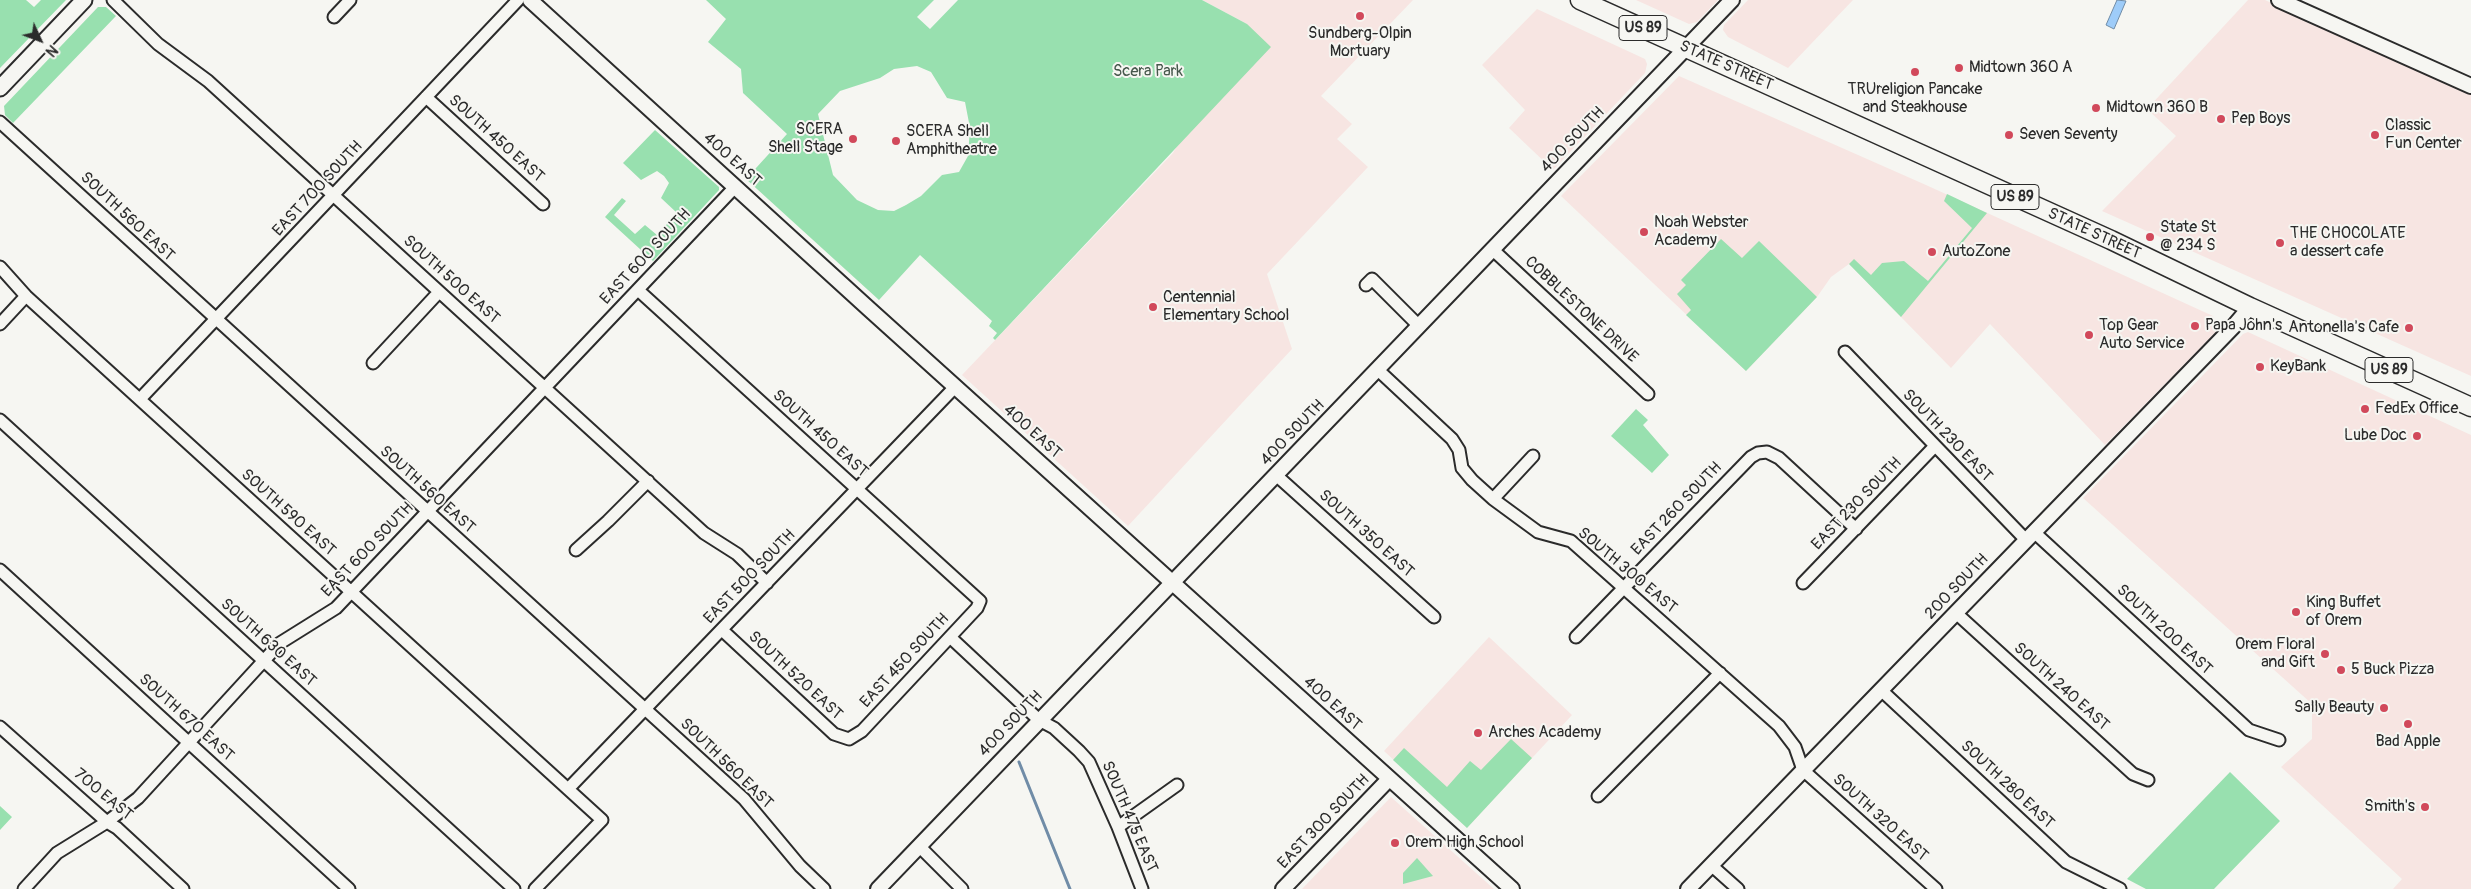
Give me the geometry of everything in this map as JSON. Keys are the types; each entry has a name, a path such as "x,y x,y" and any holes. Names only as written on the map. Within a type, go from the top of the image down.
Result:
{"main road":[{"path":"0,88 84,0"},
{"name":"STATE STREET","path":"1580,0 2112,240 2250,307 2471,407"}],"street":[{"name":"SOUTH 500 EAST","path":"113,0 158,44 208,81 704,533 737,554 767,583"},
{"path":"334,17 350,0"},
{"name":"EAST 700 SOUTH","path":"140,399 216,321 518,0"},
{"name":"400 EAST","path":"530,0 734,187 1512,889"},
{"name":"400 SOUTH","path":"878,889 1732,0"},
{"path":"2279,0 2471,86"},
{"name":"SOUTH 450 EAST","path":"426,98 544,204"},
{"name":"SOUTH 560 EAST","path":"0,122 216,321 744,799 800,866 824,889"},
{"name":"EAST 600 SOUTH","path":"24,889 57,853 107,822 138,798 280,643 336,608 352,593 734,187"},
{"name":"COBBLESTONE DRIVE","path":"1492,249 1648,394"},
{"name":"SOUTH 590 EAST","path":"0,267 26,296 602,820 535,889"},
{"path":"1366,285 1372,279 1419,326"},
{"name":"SOUTH 450 EAST","path":"638,290 980,600"},
{"path":"373,363 439,292"},
{"path":"0,324 26,296"},
{"name":"200 SOUTH","path":"1688,889 2250,307"},
{"name":"SOUTH 230 EAST","path":"1845,352 1934,447 2030,536"},
{"name":"SOUTH 300 EAST","path":"1378,370 1452,440 1459,450 1466,473 1493,499 1538,532 1571,541 1788,736 1801,760 1803,770"},
{"name":"EAST 500 SOUTH","path":"568,789 955,386"},
{"name":"SOUTH 630 EAST","path":"0,420 514,889"},
{"name":"EAST 230 SOUTH","path":"1803,583 1934,447"},
{"name":"EAST 260 SOUTH","path":"1576,636 1751,457 1763,452 1772,453 1779,458 1856,529"},
{"path":"1493,499 1533,456"},
{"name":"SOUTH 350 EAST","path":"1276,475 1434,617"},
{"path":"576,550 608,522 648,481"},
{"name":"SOUTH 200 EAST","path":"2030,536 2249,730 2279,740"},
{"name":"SOUTH 670 EAST","path":"0,570 349,889"},
{"name":"EAST 450 SOUTH","path":"849,739 862,731 977,608 980,600"},
{"name":"SOUTH 240 EAST","path":"1956,613 2133,774 2148,780"},
{"name":"SOUTH 520 EAST","path":"722,630 834,734 849,739"},
{"name":"SOUTH 475 EAST","path":"950,637 1039,720 1054,728 1089,762 1142,889"},
{"path":"1598,796 1720,673"},
{"name":"SOUTH 280 EAST","path":"1881,690 2066,862 2120,889"},
{"name":"700 EAST","path":"0,727 107,822 118,828 183,889"},
{"name":"SOUTH 320 EAST","path":"1803,770 1936,889"},
{"name":"EAST 300 SOUTH","path":"1283,889 1389,779"},
{"path":"1118,828 1177,785"},
{"path":"919,846 962,889"},
{"path":"1711,865 1738,889"}],"shaded area":[{"name":"Centennial Elementary School","path":"1202,0 1413,0 1321,96 1352,124 1337,139 1368,167 1267,274 1292,349 1128,526 962,375 1173,153 1247,24"},
{"path":"1636,0 1718,0 1697,22 1689,24"},
{"path":"1748,0 1853,0 1788,68 1728,37 1723,30 1724,25"},
{"path":"2248,0 2265,0 2471,94 2471,376 2102,211 2176,136 2147,109"},
{"path":"1537,9 1645,59 1647,64 1645,73 1553,170 1509,128 1525,110 1482,65"},
{"path":"1679,76 1926,185 2213,316 2217,327 2215,333 2105,445 1990,324 1951,368 1849,264 1831,277 1817,297 1746,371 1561,196"},
{"path":"2248,332 2471,435 2471,889 2393,889 2402,879 2281,767 2312,739 2312,704 2083,498 2243,334"},
{"name":"Arches Academy","path":"1489,637 1572,715 1467,828 1384,751"},
{"name":"Orem High School","path":"1391,797 1494,889 1302,889"}],"green space":[{"path":"0,0 26,0 34,7 41,0 66,0 0,68"},
{"name":"Scera Park","path":"706,0 934,0 917,17 930,29 958,0 1202,0 1247,24 1271,47 995,340 993,338 997,333 989,326 992,321 920,255 879,300 746,179 787,134 743,93 741,69 708,42 726,19","holes":["917,66 931,72 947,98 965,102 970,128 968,156 959,172 942,175 921,196 894,211 878,210 857,200 833,175 818,114 840,91 880,78 894,69"]},
{"path":"98,7 106,7 116,16 13,123 5,115 4,106"},
{"path":"655,130 719,187 719,190 653,261 605,217 622,198 626,201 614,215 635,234 645,225 657,235 677,213 661,198 669,183 664,176 657,171 641,180 623,163"},
{"path":"1947,194 1987,213 1901,317 1849,264 1854,259 1871,275 1882,263 1904,261 1928,281 1972,228 1944,201"},
{"path":"1721,239 1742,258 1759,241 1817,297 1746,371 1686,315 1691,310 1677,294 1686,285 1681,280"},
{"path":"1636,409 1648,420 1643,425 1669,455 1652,473 1611,436"},
{"path":"1511,739 1532,758 1467,828 1393,760 1404,748 1447,787 1470,761 1481,770"},
{"path":"2230,772 2280,821 2214,889 2146,889 2127,879"},
{"path":"0,806 12,817 0,830"},
{"path":"1417,858 1433,876 1403,884 1403,873"}],"water":[{"path":"2117,0 2126,1 2114,29 2106,25"}],"waterway":[{"path":"1019,762 1070,889"}],"place":[{"name":"Sundberg-Olpin Mortuary","path":"1360,16"},
{"name":"Midtown 360 A","path":"1959,68"},
{"name":"TRUreligion Pancake and Steakhouse","path":"1915,72"},
{"name":"Midtown 360 B","path":"2096,108"},
{"name":"Pep Boys","path":"2221,119"},
{"name":"Seven Seventy","path":"2009,135"},
{"name":"Classic Fun Center","path":"2375,135"},
{"name":"SCERA Shell Stage","path":"853,139"},
{"name":"SCERA Shell Amphitheatre","path":"896,141"},
{"name":"Noah Webster Academy","path":"1644,232"},
{"name":"State St @ 234 S","path":"2150,237"},
{"name":"THE CHOCOLATE a dessert cafe","path":"2280,243"},
{"name":"AutoZone","path":"1932,252"},
{"name":"Centennial Elementary School","path":"1153,307"},
{"name":"Papa John's","path":"2195,326"},
{"name":"Antonella's Cafe","path":"2409,328"},
{"name":"Top Gear Auto Service","path":"2089,335"},
{"name":"KeyBank","path":"2260,367"},
{"name":"FedEx Office","path":"2365,409"},
{"name":"Lube Doc","path":"2417,436"},
{"name":"King Buffet of Orem","path":"2296,612"},
{"name":"Orem Floral and Gift","path":"2325,654"},
{"name":"5 Buck Pizza","path":"2341,670"},
{"name":"Sally Beauty","path":"2384,708"},
{"name":"Bad Apple","path":"2408,724"},
{"name":"Arches Academy","path":"1478,733"},
{"name":"Smith's","path":"2425,807"},
{"name":"Orem High School","path":"1395,843"}]}
